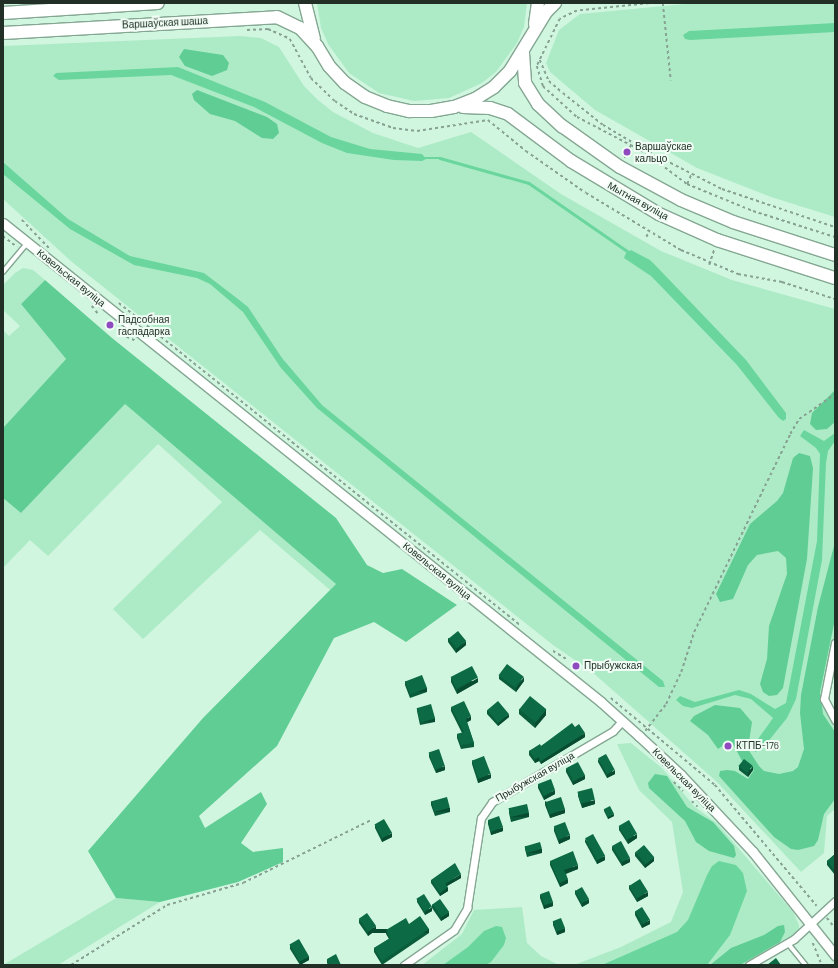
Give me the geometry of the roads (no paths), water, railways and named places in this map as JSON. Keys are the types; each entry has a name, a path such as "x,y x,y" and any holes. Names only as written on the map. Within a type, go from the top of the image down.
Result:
{"highway":[{"name":"Варшаўская шаша","path":"3,13 158,3"},
{"name":"Варшаўская шаша","path":"306,3 309,26 317,46"},
{"name":"Варшаўская шаша","path":"533,32 538,3"},
{"name":"Варшаўская шаша","path":"3,33 277,18 300,28 317,46 340,77 365,97 387,106 409,111 431,111 454,107 475,99 494,87 510,71 523,53 533,32 546,12 555,3"},
{"path":"523,53 525,83 538,104 562,126 620,167 681,200 733,222 835,255"},
{"name":"Мытная вуліца","path":"454,107 490,108 508,114 572,161 620,192 659,214 717,240 835,278"}],"main road":[{"name":"Ковельская вуліца","path":"3,223 622,721 681,775 748,846 808,926 835,955"}],"street":[{"path":"835,643 824,699 835,720"},
{"name":"Прыбужская вуліца","path":"404,965 454,930 467,908 481,818 492,802 613,732 622,721"},
{"path":"749,965 787,942 808,926 835,901"}],"lane":[{"path":"3,272 27,243"},
{"path":"787,942 806,965"}],"waterway":[{"path":"424,158 440,158 529,183 630,253"}],"place":[{"name":"Варшаўскае кальцо","path":"627,152"},
{"name":"Падсобная гаспадарка","path":"110,325"},
{"name":"Прыбужская","path":"576,666"},
{"name":"КТПБ-176","path":"728,746"}]}
